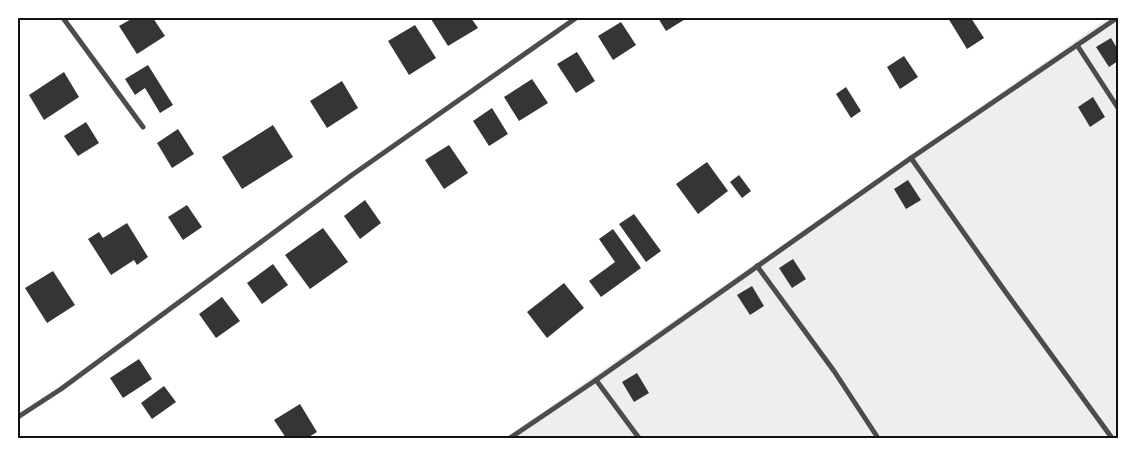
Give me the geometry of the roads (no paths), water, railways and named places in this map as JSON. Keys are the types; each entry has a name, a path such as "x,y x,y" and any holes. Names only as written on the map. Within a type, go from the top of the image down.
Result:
{"street":[{"path":"63,18 143,127"},
{"path":"18,417 61,389 352,175 576,18"},
{"path":"510,438 596,380 911,158 1117,18"},
{"path":"1077,45 1118,108"},
{"path":"911,158 1112,438"},
{"path":"757,266 834,371 878,438"},
{"path":"596,380 639,438"}]}
